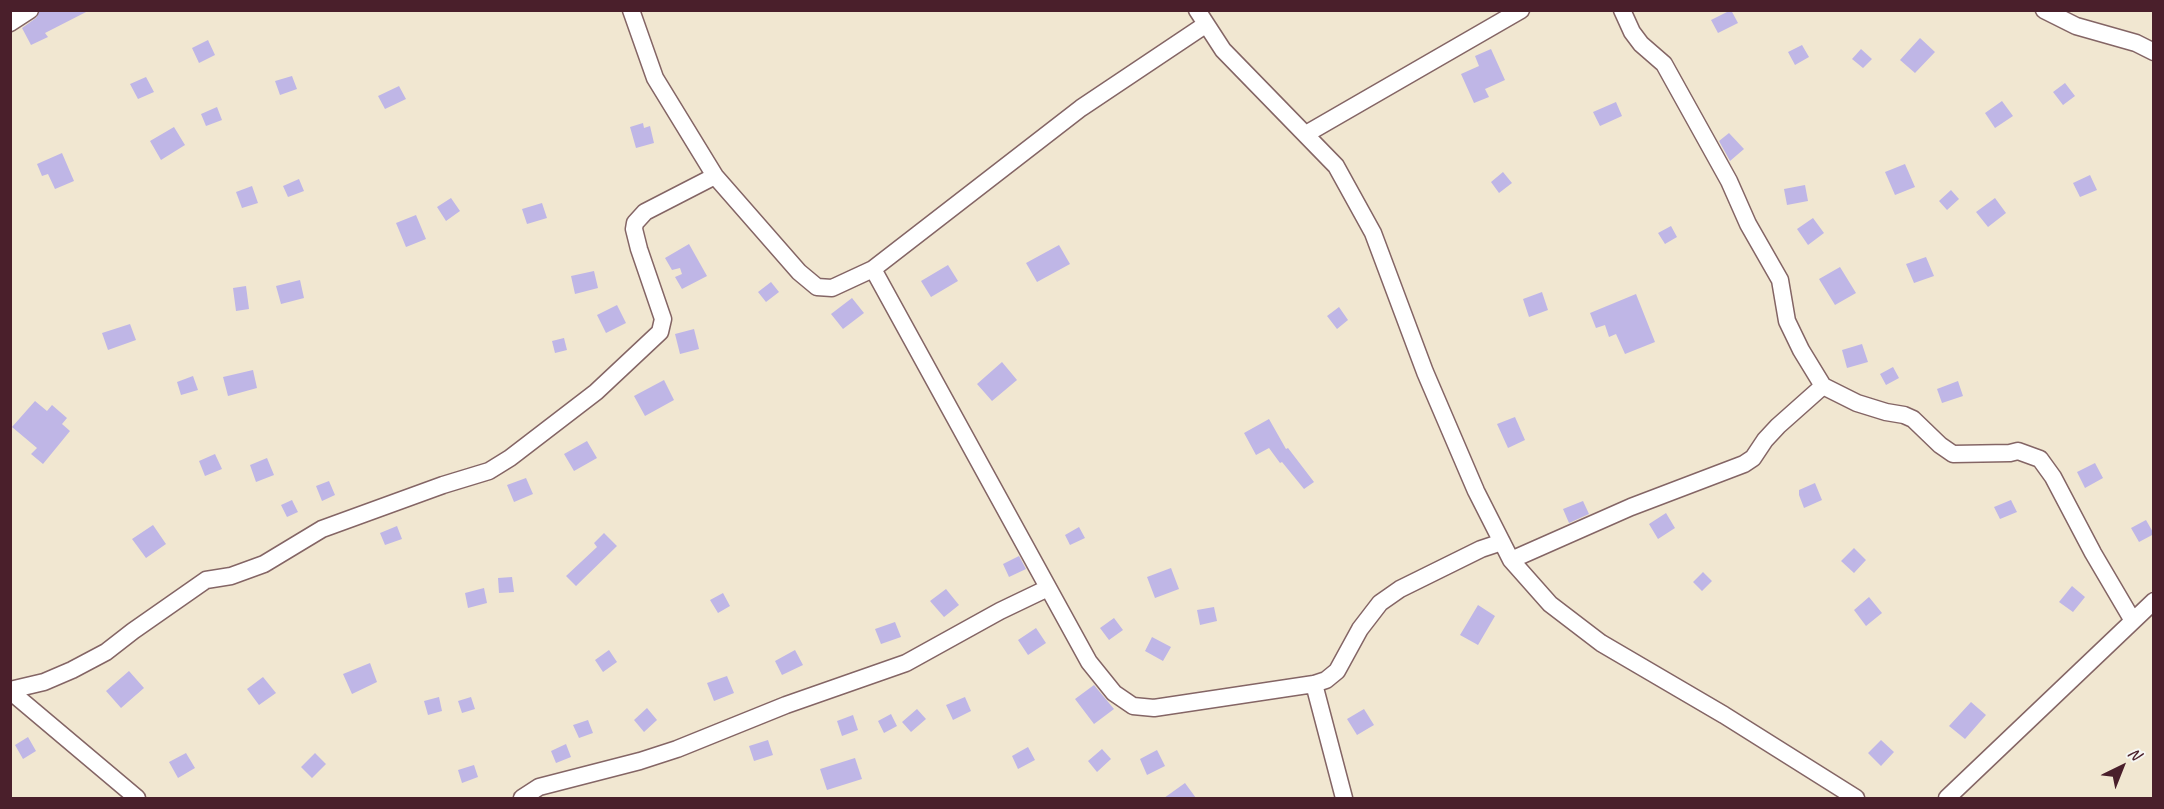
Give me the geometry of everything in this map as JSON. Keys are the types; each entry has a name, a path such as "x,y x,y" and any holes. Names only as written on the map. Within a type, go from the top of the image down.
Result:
{"street":[{"path":"10,23 30,10"},
{"path":"631,10 655,78 715,176 799,272 817,287 832,288 873,270 1201,18 1223,50 1336,166 1373,233 1425,372 1476,492 1511,560 1550,604 1601,643 1724,715 1856,798"},
{"path":"1306,134 1521,10"},
{"path":"1622,10 1632,32 1641,44 1664,64 1730,181 1748,224 1780,280 1787,321 1801,350 1823,386 1857,403 1913,419 1953,454 2018,451 2040,459 2053,477 2093,553 2133,621"},
{"path":"2044,10 2076,26 2136,43 2154,52"},
{"path":"10,690 63,674 106,652 206,580 231,576 264,564 322,530 443,485 489,471 510,458 596,392 660,332 663,320 639,249 634,229 635,223 645,212 715,176"},
{"path":"873,270 1089,662 1114,693 1133,706 1154,708 1314,684 1326,680 1337,671 1360,629 1380,603 1410,584 1481,549 1502,542"},
{"path":"1511,560 1631,507 1744,464 1753,458 1778,426 1823,386"},
{"path":"522,798 539,787 649,758 786,705 906,663 1000,610 1048,588"},
{"path":"1947,798 2154,601"},
{"path":"1314,684 1344,798"},
{"path":"10,690 137,798"}],"building":[{"path":"40,10 90,10 45,33 48,37 31,45 22,28 36,18"},
{"path":"1731,10 1738,23 1718,33 1711,20"},
{"path":"1920,38 1935,52 1915,73 1900,60"},
{"path":"208,40 215,55 199,63 192,48"},
{"path":"1802,45 1809,57 1795,65 1788,52"},
{"path":"1491,49 1505,80 1485,89 1489,97 1474,103 1461,74 1479,66 1475,56"},
{"path":"1861,49 1872,59 1863,68 1852,59"},
{"path":"292,76 297,89 280,95 275,81"},
{"path":"146,77 154,92 138,99 130,84"},
{"path":"2065,83 2075,96 2063,105 2053,92"},
{"path":"399,86 406,99 385,109 378,96"},
{"path":"2002,101 2013,116 1995,128 1985,113"},
{"path":"1616,102 1622,116 1600,126 1593,112"},
{"path":"217,107 222,120 206,126 201,114"},
{"path":"643,123 644,128 650,126 654,143 636,148 630,127"},
{"path":"174,127 185,145 161,160 150,141"},
{"path":"1729,133 1744,149 1730,161 1719,141"},
{"path":"62,153 74,181 55,189 48,174 42,176 37,164"},
{"path":"1905,164 1915,187 1895,195 1885,172"},
{"path":"1503,172 1512,183 1499,193 1491,182"},
{"path":"2090,175 2097,190 2080,197 2073,183"},
{"path":"299,179 304,191 288,197 283,186"},
{"path":"1805,185 1808,201 1787,205 1784,189"},
{"path":"252,186 258,203 242,208 236,192"},
{"path":"1951,190 1959,199 1947,210 1939,201"},
{"path":"451,198 460,211 446,221 437,207"},
{"path":"1995,198 2006,213 1988,227 1976,212"},
{"path":"542,203 547,218 527,224 522,209"},
{"path":"416,215 426,239 406,247 396,223"},
{"path":"1813,218 1824,233 1808,245 1797,229"},
{"path":"1671,226 1677,237 1665,244 1658,233"},
{"path":"689,244 707,276 682,289 675,277 682,274 680,268 672,270 665,258"},
{"path":"1059,245 1070,264 1037,282 1026,263"},
{"path":"1926,257 1934,276 1914,283 1906,264"},
{"path":"948,265 958,281 931,297 921,281"},
{"path":"1840,267 1856,293 1835,305 1819,279"},
{"path":"594,271 598,288 575,294 571,276"},
{"path":"300,280 304,298 281,304 276,286"},
{"path":"771,282 779,292 766,302 758,292"},
{"path":"246,286 249,309 236,311 233,288"},
{"path":"1542,292 1548,310 1529,317 1523,299"},
{"path":"1636,294 1655,342 1625,354 1616,334 1609,337 1605,325 1596,328 1590,313"},
{"path":"852,298 864,313 843,329 831,314"},
{"path":"617,305 626,323 606,333 597,315"},
{"path":"1339,307 1348,320 1337,329 1327,316"},
{"path":"130,324 136,340 108,350 102,333"},
{"path":"694,329 699,349 680,354 675,334"},
{"path":"564,338 567,350 555,353 552,341"},
{"path":"1862,344 1868,362 1847,368 1842,350"},
{"path":"1002,362 1017,380 992,401 977,384"},
{"path":"1893,367 1899,378 1886,385 1880,374"},
{"path":"253,370 257,388 228,396 223,377"},
{"path":"193,376 198,390 181,395 177,382"},
{"path":"664,380 674,400 645,416 634,396"},
{"path":"1958,381 1963,396 1942,403 1937,389"},
{"path":"35,401 47,411 52,405 67,418 62,424 70,431 43,464 31,454 37,448 12,427"},
{"path":"1515,417 1525,440 1508,448 1497,424"},
{"path":"1269,419 1286,449 1288,448 1314,482 1304,489 1269,448 1256,455 1244,433"},
{"path":"587,441 597,458 574,471 564,454"},
{"path":"215,454 222,469 205,476 199,461"},
{"path":"267,458 274,475 256,482 250,465"},
{"path":"2095,463 2103,478 2085,488 2077,472"},
{"path":"526,478 533,494 514,502 507,485"},
{"path":"329,481 335,495 322,501 316,486"},
{"path":"1815,483 1822,500 1804,508 1799,490"},
{"path":"292,500 298,512 287,517 281,505"},
{"path":"2011,500 2017,512 2000,519 1994,507"},
{"path":"1583,501 1589,514 1569,523 1563,509"},
{"path":"1666,513 1675,528 1658,539 1649,524"},
{"path":"2146,520 2154,534 2139,542 2131,528"},
{"path":"153,525 166,544 146,558 132,539"},
{"path":"397,526 402,539 385,545 380,533"},
{"path":"1079,527 1085,538 1070,545 1065,535"},
{"path":"604,533 617,546 576,586 566,576 597,547 594,543"},
{"path":"1854,548 1866,560 1854,573 1841,561"},
{"path":"1019,556 1026,569 1009,577 1003,564"},
{"path":"1171,568 1179,589 1155,598 1147,577"},
{"path":"1703,572 1712,581 1702,591 1693,582"},
{"path":"512,577 514,592 499,593 498,578"},
{"path":"2072,586 2085,597 2073,612 2059,602"},
{"path":"484,588 487,603 468,608 465,593"},
{"path":"946,589 959,605 944,617 930,601"},
{"path":"723,593 730,606 718,613 710,600"},
{"path":"1869,597 1882,613 1866,626 1854,610"},
{"path":"1478,605 1495,616 1478,645 1460,635"},
{"path":"1214,607 1217,621 1200,625 1197,610"},
{"path":"1114,618 1123,630 1109,640 1100,628"},
{"path":"895,622 901,637 881,644 875,629"},
{"path":"1036,628 1046,643 1028,655 1018,640"},
{"path":"1152,637 1171,647 1163,661 1145,651"},
{"path":"609,650 617,662 603,672 595,660"},
{"path":"795,650 803,665 782,675 775,661"},
{"path":"370,663 377,682 352,694 343,674"},
{"path":"129,671 144,688 121,708 106,691"},
{"path":"727,676 734,693 714,701 707,683"},
{"path":"263,677 276,693 259,705 247,689"},
{"path":"1094,685 1114,709 1094,724 1075,699"},
{"path":"439,697 442,711 428,715 424,701"},
{"path":"471,697 475,709 462,713 458,701"},
{"path":"965,697 971,711 953,720 946,705"},
{"path":"1971,702 1986,715 1965,739 1949,726"},
{"path":"647,708 657,720 644,732 634,720"},
{"path":"917,709 926,719 911,732 902,722"},
{"path":"1364,709 1374,725 1357,735 1347,719"},
{"path":"891,714 897,726 884,733 878,721"},
{"path":"853,715 858,730 842,736 837,721"},
{"path":"588,720 593,733 579,738 573,725"},
{"path":"28,737 36,751 23,759 15,745"},
{"path":"768,740 773,755 754,761 749,746"},
{"path":"1881,740 1894,752 1881,766 1868,753"},
{"path":"566,744 571,757 556,763 551,751"},
{"path":"1028,747 1035,760 1018,769 1012,756"},
{"path":"1102,749 1111,759 1097,772 1088,761"},
{"path":"1157,750 1165,766 1147,775 1140,759"},
{"path":"186,753 195,768 178,778 169,762"},
{"path":"315,753 326,764 312,778 301,767"},
{"path":"855,758 862,779 827,790 820,769"},
{"path":"474,765 478,777 462,783 458,770"},
{"path":"1185,783 1196,798 1164,798"}]}
